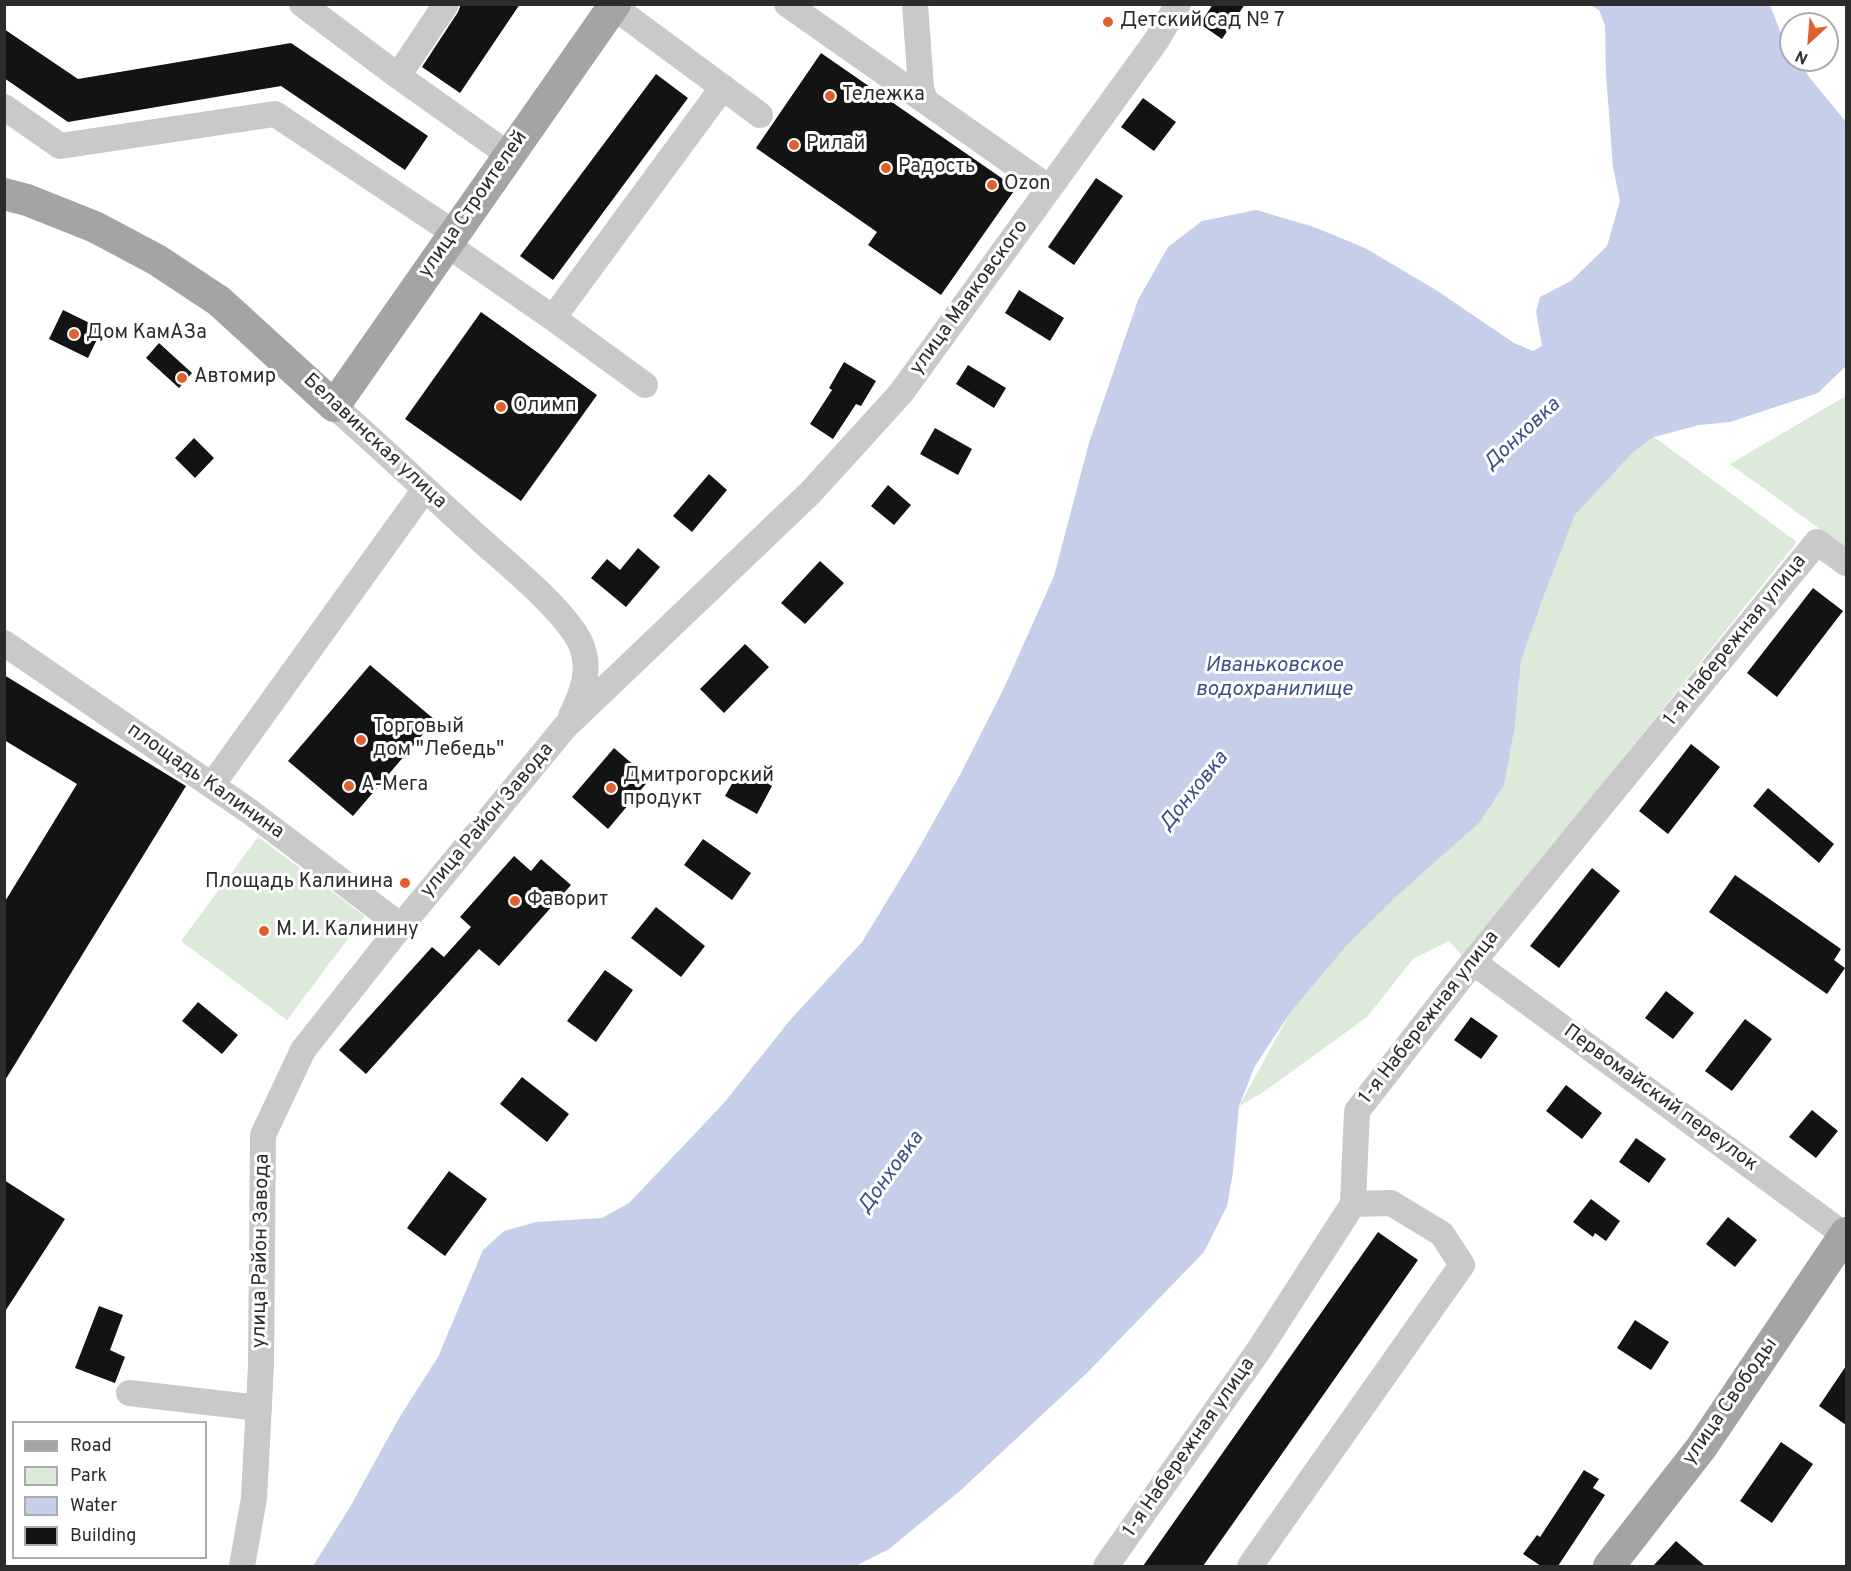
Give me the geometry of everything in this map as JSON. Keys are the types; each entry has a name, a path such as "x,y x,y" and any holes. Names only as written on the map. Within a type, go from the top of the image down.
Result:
{"main road":[{"name":"улица Строителей","path":"334,406 614,6"},
{"name":"Белавинская улица","path":"4,194 27,200 95,227 157,260 219,301 334,406"},
{"name":"улица Свободы","path":"1610,1566 1701,1448 1846,1235"}],"street":[{"path":"302,4 509,155"},
{"path":"398,76 446,4"},
{"path":"787,4 1049,188"},
{"path":"915,4 921,88 925,101"},
{"path":"614,6 760,115"},
{"name":"улица Маяковского","path":"811,492 901,393 1156,41 1179,14"},
{"path":"553,318 723,87"},
{"path":"4,107 60,146 275,114 450,239 645,385"},
{"name":"Белавинская улица","path":"334,406 526,581 572,629 580,643 586,671 584,686 566,727"},
{"path":"212,785 425,489"},
{"name":"улица Район Завода","path":"242,1566 254,1498 259,1408 263,1135 303,1050 401,926 566,727 811,492"},
{"name":"1-я Набережная улица","path":"1106,1566 1259,1350 1353,1204 1357,1111 1473,962 1817,542 1846,563"},
{"name":"площадь Калинина","path":"4,643 249,811 401,926"},
{"name":"Первомайский переулок","path":"1473,962 1846,1235"},
{"path":"1250,1566 1462,1265 1442,1234 1391,1203 1353,1204"},
{"path":"129,1393 259,1408"}],"green space":[{"path":"1846,396 1846,548 1730,464"},
{"path":"1654,437 1797,542 1463,957 1449,941 1413,959 1367,1017 1262,1093 1239,1106 1290,1013 1346,945 1400,893 1515,725 1521,661 1575,515 1633,451"},
{"path":"258,837 365,916 287,1020 181,941"}],"water":[{"name":"Иваньковское водохранилище","path":"1590,5 1770,5 1779,28 1779,72 1806,72 1846,122 1846,366 1818,393 1730,422 1699,425 1654,437 1633,452 1575,515 1521,661 1515,725 1504,785 1480,822 1400,893 1346,946 1290,1013 1255,1066 1239,1106 1233,1172 1227,1206 1204,1252 1087,1373 961,1490 889,1549 855,1566 313,1566 350,1507 399,1418 438,1357 483,1250 504,1231 536,1222 602,1218 629,1203 723,1104 791,1019 862,942 961,773 1004,688 1054,576 1089,443 1138,300 1168,247 1202,221 1256,210 1314,227 1365,248 1436,290 1514,343 1533,351 1542,346 1536,312 1540,297 1571,281 1607,246 1620,201 1613,167 1606,75 1605,25 1599,10"}],"building":[{"path":"461,4 520,4 460,93 422,67"},
{"path":"1213,4 1245,4 1222,39 1200,24"},
{"path":"4,29 78,79 291,43 428,136 405,170 281,86 68,122 4,78"},
{"name":"Радость","path":"821,53 1016,188 941,295 868,245 877,232 756,148"},
{"path":"656,74 688,98 553,280 520,256"},
{"path":"1143,98 1176,122 1154,151 1121,127"},
{"path":"1096,178 1123,196 1074,265 1048,247"},
{"path":"1019,290 1064,318 1050,341 1005,313"},
{"path":"63,310 102,329 88,358 49,339"},
{"name":"Олимп","path":"481,312 597,395 521,501 405,419"},
{"path":"159,343 192,373 179,388 146,358"},
{"path":"844,362 876,381 861,406 856,404 833,439 810,424 832,390 829,388"},
{"path":"968,365 1006,388 994,408 956,384"},
{"path":"935,428 972,449 958,475 920,454"},
{"path":"194,438 214,458 195,478 175,458"},
{"path":"709,474 727,490 692,532 673,516"},
{"path":"888,485 911,505 894,525 871,506"},
{"path":"638,548 660,567 626,607 591,578 607,559 620,570"},
{"path":"820,561 844,583 805,624 781,603"},
{"path":"1813,588 1843,611 1777,697 1747,673"},
{"path":"745,644 769,667 724,713 700,689"},
{"name":"Торговый дом \"Лебедь\"","path":"370,665 435,720 353,816 288,761"},
{"path":"4,675 186,786 4,1082 4,903 77,784 4,740"},
{"path":"1691,744 1720,767 1668,834 1639,811"},
{"name":"Дмитрогорский продукт","path":"614,748 650,779 608,829 572,797"},
{"path":"741,768 772,786 757,814 725,796"},
{"path":"1768,788 1834,844 1819,863 1753,806"},
{"path":"703,839 751,873 732,900 684,865"},
{"path":"514,856 531,871 541,859 571,885 499,966 479,949 366,1074 339,1050 432,947 444,957 471,927 460,917"},
{"path":"1592,868 1620,891 1559,968 1530,946"},
{"path":"1735,875 1841,949 1834,960 1845,968 1827,994 1709,912"},
{"path":"656,907 705,946 681,977 631,938"},
{"path":"605,970 633,990 596,1042 567,1021"},
{"path":"1666,991 1694,1013 1673,1039 1645,1018"},
{"path":"198,1002 238,1035 222,1054 182,1021"},
{"path":"1471,1017 1498,1036 1481,1059 1454,1040"},
{"path":"1745,1019 1772,1039 1732,1091 1705,1071"},
{"path":"522,1077 569,1114 547,1142 500,1104"},
{"path":"1566,1085 1602,1113 1582,1139 1546,1111"},
{"path":"1812,1110 1838,1131 1816,1158 1789,1137"},
{"path":"1636,1138 1666,1159 1649,1183 1619,1162"},
{"path":"449,1171 487,1199 445,1256 407,1228"},
{"path":"4,1180 65,1219 4,1313"},
{"path":"1591,1199 1620,1221 1606,1241 1595,1233 1593,1237 1573,1222"},
{"path":"1728,1217 1757,1240 1735,1267 1706,1244"},
{"path":"1378,1232 1418,1260 1203,1566 1143,1566"},
{"path":"99,1306 123,1315 110,1350 125,1357 115,1383 75,1368"},
{"path":"1635,1320 1669,1342 1651,1370 1617,1348"},
{"path":"1846,1366 1846,1425 1819,1406"},
{"path":"1781,1442 1813,1464 1772,1523 1740,1501"},
{"path":"1584,1470 1599,1479 1593,1488 1605,1495 1558,1566 1541,1566 1523,1554 1537,1535 1540,1537"},
{"path":"1676,1541 1705,1566 1653,1566"}],"place":[{"name":"Детский сад № 7","path":"1108,22"},
{"name":"Тележка","path":"830,96"},
{"name":"Рилай","path":"794,145"},
{"name":"Радость","path":"886,168"},
{"name":"Ozon","path":"992,185"},
{"name":"Дом КамАЗа","path":"74,334"},
{"name":"Автомир","path":"182,378"},
{"name":"Олимп","path":"501,407"},
{"name":"Торговый дом \"Лебедь\"","path":"361,740"},
{"name":"А-Мега","path":"349,786"},
{"name":"Дмитрогорский продукт","path":"611,788"},
{"name":"Площадь Калинина","path":"405,883"},
{"name":"Фаворит","path":"515,901"},
{"name":"М. И. Калинину","path":"264,931"}],"water label":[{"name":"Донховка","path":"1523,435"},
{"name":"Донховка","path":"1195,792"},
{"name":"Донховка","path":"892,1173"}]}
